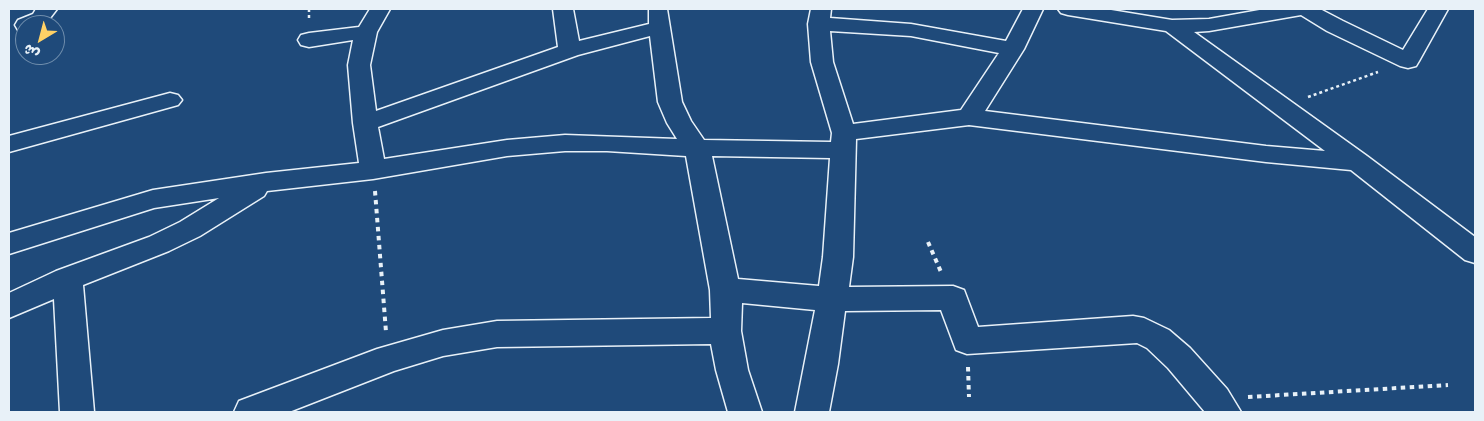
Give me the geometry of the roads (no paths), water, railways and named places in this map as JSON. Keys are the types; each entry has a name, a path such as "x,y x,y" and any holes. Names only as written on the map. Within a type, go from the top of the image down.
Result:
{"street":[{"path":"373,170 365,123 359,65 366,32 380,9"},
{"path":"563,9 570,50"},
{"path":"969,118 1013,49 1033,9"},
{"path":"1068,9 1172,26 1209,25 1299,9"},
{"path":"1306,9 1330,24 1408,61 1438,9"},
{"path":"812,412 822,364 838,257 844,142 822,62 820,16 965,39 1013,49"},
{"path":"365,123 659,18 670,102 679,123 698,148 725,290 727,312 725,331 732,370 745,412"},
{"path":"1172,26 1358,162 1475,252"},
{"path":"309,40 366,32"},
{"path":"9,144 170,100"},
{"path":"9,243 153,199 266,182 373,170 507,148 607,143 698,148 844,142 969,118 1256,153 1358,162"},
{"path":"9,306 67,279 159,244 195,226 266,182"},
{"path":"67,279 77,412"},
{"path":"725,290 831,299 952,298 967,341 1133,329 1144,331 1158,338 1179,358 1220,406"},
{"path":"251,412 388,359 443,342 497,334 725,331"}]}
